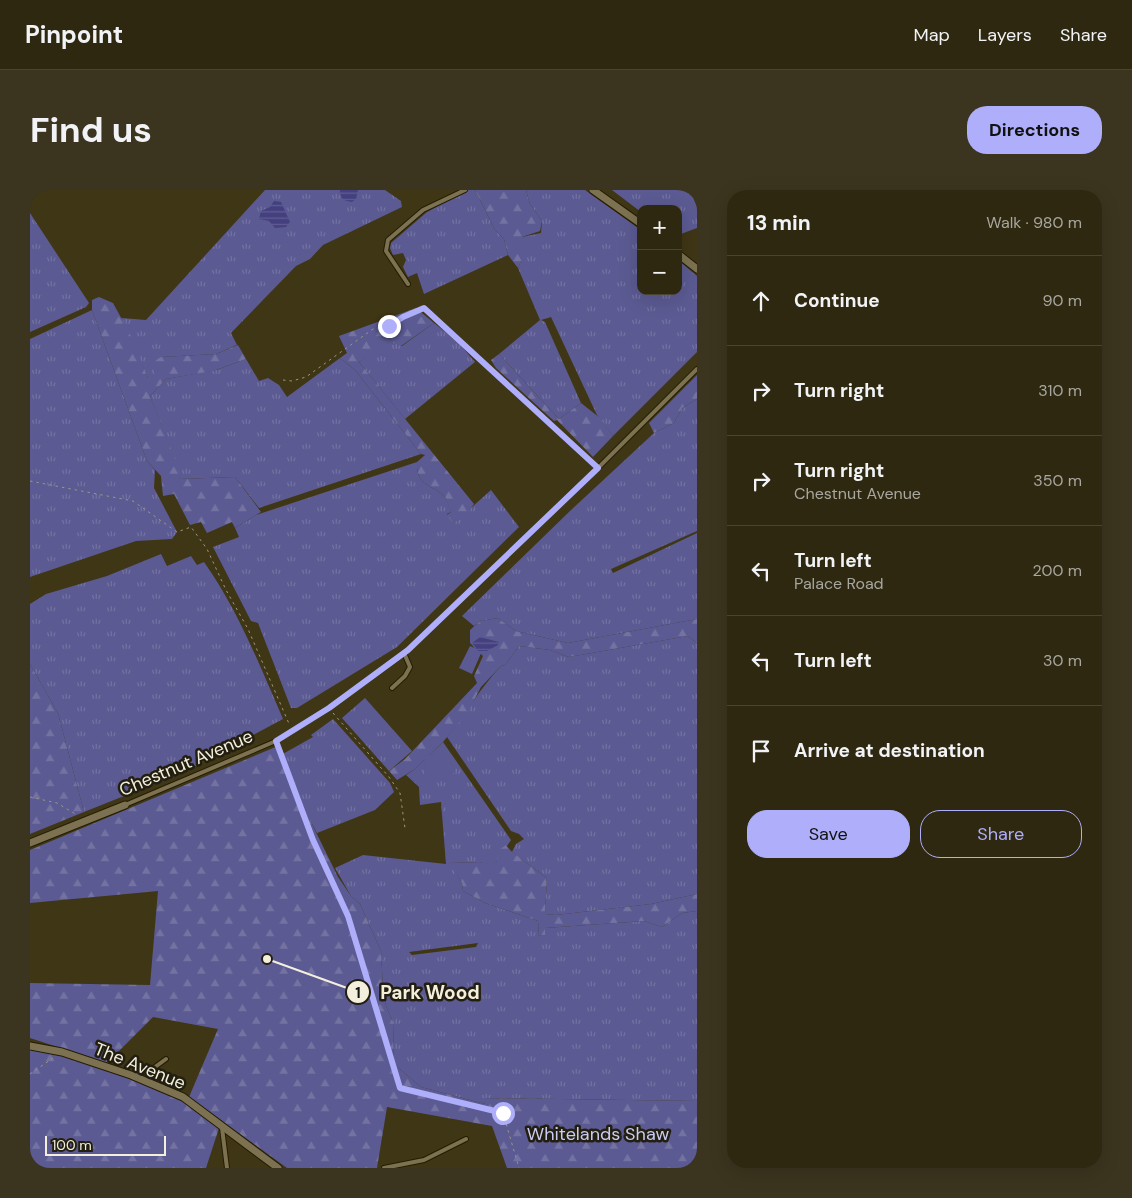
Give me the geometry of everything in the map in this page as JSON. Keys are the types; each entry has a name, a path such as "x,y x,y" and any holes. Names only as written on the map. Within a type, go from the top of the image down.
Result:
{"street":[{"path":"593,190 637,221"},
{"path":"682,257 697,269"},
{"name":"Chestnut Avenue","path":"30,843 125,805"},
{"name":"The Avenue","path":"30,1046 62,1052 131,1075 183,1097 278,1168"}],"lane":[{"path":"408,284 386,251 388,240 423,210 464,190"},
{"path":"424,308 598,468"},
{"name":"Chestnut Avenue","path":"125,805 276,741 292,729 329,708 404,653 598,468 697,369"},
{"path":"392,688 410,667 404,653"},
{"path":"131,1075 151,1070 166,1059"},
{"path":"222,1126 227,1168"},
{"path":"384,1168 424,1160 466,1140"}],"path":[{"path":"282,380 292,381 306,377 372,329 389,326 403,317 424,308"},
{"path":"30,481 133,501 177,532 192,527 207,549 226,590 248,628 292,729"},
{"path":"329,708 400,793 405,828"},
{"path":"276,741 313,840 348,916 400,1088 503,1113 519,1168"},
{"path":"30,797 57,803 73,810 84,822"},
{"path":"30,1074 62,1052"}],"green space":[{"path":"265,190 385,190 401,201 402,207 323,245 310,259 296,266 231,333 237,345 216,354 161,357 156,378 148,378 121,318 146,320"},
{"path":"467,190 475,190 495,230 504,239 508,255 424,294 417,273 408,277 403,267 406,260 403,253 393,255 390,248 391,243 427,212"},
{"path":"475,190 526,190 530,204 542,221 540,231 522,237 522,259 518,268 508,255 504,239 495,230"},
{"path":"526,190 585,190 637,227 637,295 682,295 682,263 697,276 697,352 613,436 597,415 551,317 541,320 545,322 581,403 559,419 499,354 540,320 518,268 521,261 522,237 541,233 542,221 530,204"},
{"path":"612,190 690,190 697,207 697,228 682,234 682,205 637,205 637,209"},
{"path":"30,213 89,303 86,307 30,332"},
{"path":"99,297 113,303 130,334 148,378 156,377 151,363 161,357 216,354 238,345 246,359 213,371 166,379 150,396 181,474 179,479 235,477 261,512 235,528 232,522 207,533 201,522 190,525 174,494 163,496 161,476 147,461 92,310 92,300"},
{"path":"416,308 434,323 401,346 391,342 359,362 474,504 468,512 453,524 447,515 451,512 445,497 425,484 419,476 417,462 425,455 421,454 355,370 340,358 347,353 339,336"},
{"path":"92,310 147,461 155,470 154,488 177,532 172,539 136,541 30,577 30,339"},
{"path":"434,323 457,341 475,362 405,419 359,362 389,341 402,346"},
{"path":"499,354 559,419 581,403 600,418 613,436 593,457 557,420 554,421 496,368 491,360"},
{"path":"340,358 355,370 421,454 259,508 235,477 179,479 180,474 150,396 166,379 216,370 246,359 259,381 268,378 279,385 287,397"},
{"path":"697,375 697,399 682,408 674,423 654,433 649,423"},
{"path":"697,399 697,531 611,569 613,573 697,533 697,619 568,643 516,631 498,618 480,621 474,626 462,616 654,433 674,423 682,408"},
{"path":"417,462 419,476 425,484 445,497 451,512 447,514 453,524 491,490 519,527 397,647 297,708 291,708 258,623 251,621 213,547 239,537 235,528 256,515"},
{"path":"161,554 167,566 191,556 197,565 204,562 238,619 283,719 184,772 84,812 58,713 30,664 30,604 46,594 107,576"},
{"path":"498,618 516,631 568,643 697,619 697,643 688,636 569,657 550,650 519,646 505,665 501,666 481,687 468,712 443,742 415,769 397,780 389,771 405,759 477,683 474,676 483,656 470,643 470,630 480,621"},
{"path":"688,636 697,643 697,894 651,904 556,915 545,914 547,878 512,852 516,844 524,839 519,834 511,831 447,737 486,683 501,666 505,665 519,646 550,650 569,657"},
{"path":"470,646 482,651 472,674 459,668"},
{"path":"30,664 58,713 84,812 30,834"},
{"path":"365,698 412,751 389,771 342,718"},
{"path":"333,719 390,783 394,792 375,810 317,833 311,822 305,817 281,755 313,737 311,735"},
{"path":"443,742 511,840 497,861 491,865 479,862 450,863 462,883 463,891 485,903 538,921 539,936 545,935 545,928 644,921 662,927 682,913 697,911 697,1101 484,1098 485,1104 421,1087 394,1064 393,1022 386,1006 383,989 381,951 360,904 351,896 335,868 363,855 446,864 441,802 420,805 419,787 406,775 415,769","holes":["478,943 476,947 412,955 409,952"]},
{"name":"Whitelands Shaw","path":"278,746 305,817 311,822 338,877 351,896 360,904 381,951 383,989 386,1006 393,1022 394,1064 421,1087 485,1104 483,1098 697,1101 697,1168 507,1168 492,1126 387,1107 377,1168 287,1168 189,1097 218,1029 153,1017 107,1063 30,1038 30,983 150,985 158,891 30,903 30,850"},
{"path":"424,755 448,755 455,773 425,774"},
{"path":"506,845 511,851 547,878 545,914 556,915 651,904 697,894 697,911 682,913 662,927 644,921 545,928 545,935 539,936 538,921 485,903 463,891 462,883 449,863 479,862 491,864 497,861 499,850"},
{"path":"30,1049 76,1059 178,1097 219,1128 206,1168 30,1168"}],"shaded area":[{"path":"340,190 358,190 356,199 352,202 345,200 341,196"},
{"path":"274,201 281,202 290,222 286,227 275,228 269,221 259,219 261,211 270,207"},
{"path":"480,637 499,642 498,645 487,651 478,651 472,643"}],"place":[{"name":"Park Wood","path":"267,959"}],"route":[{"path":"389,326 413,311 424,308 598,468 408,650 329,708 292,729 276,741 313,840 348,916 400,1088 503,1113"}]}
